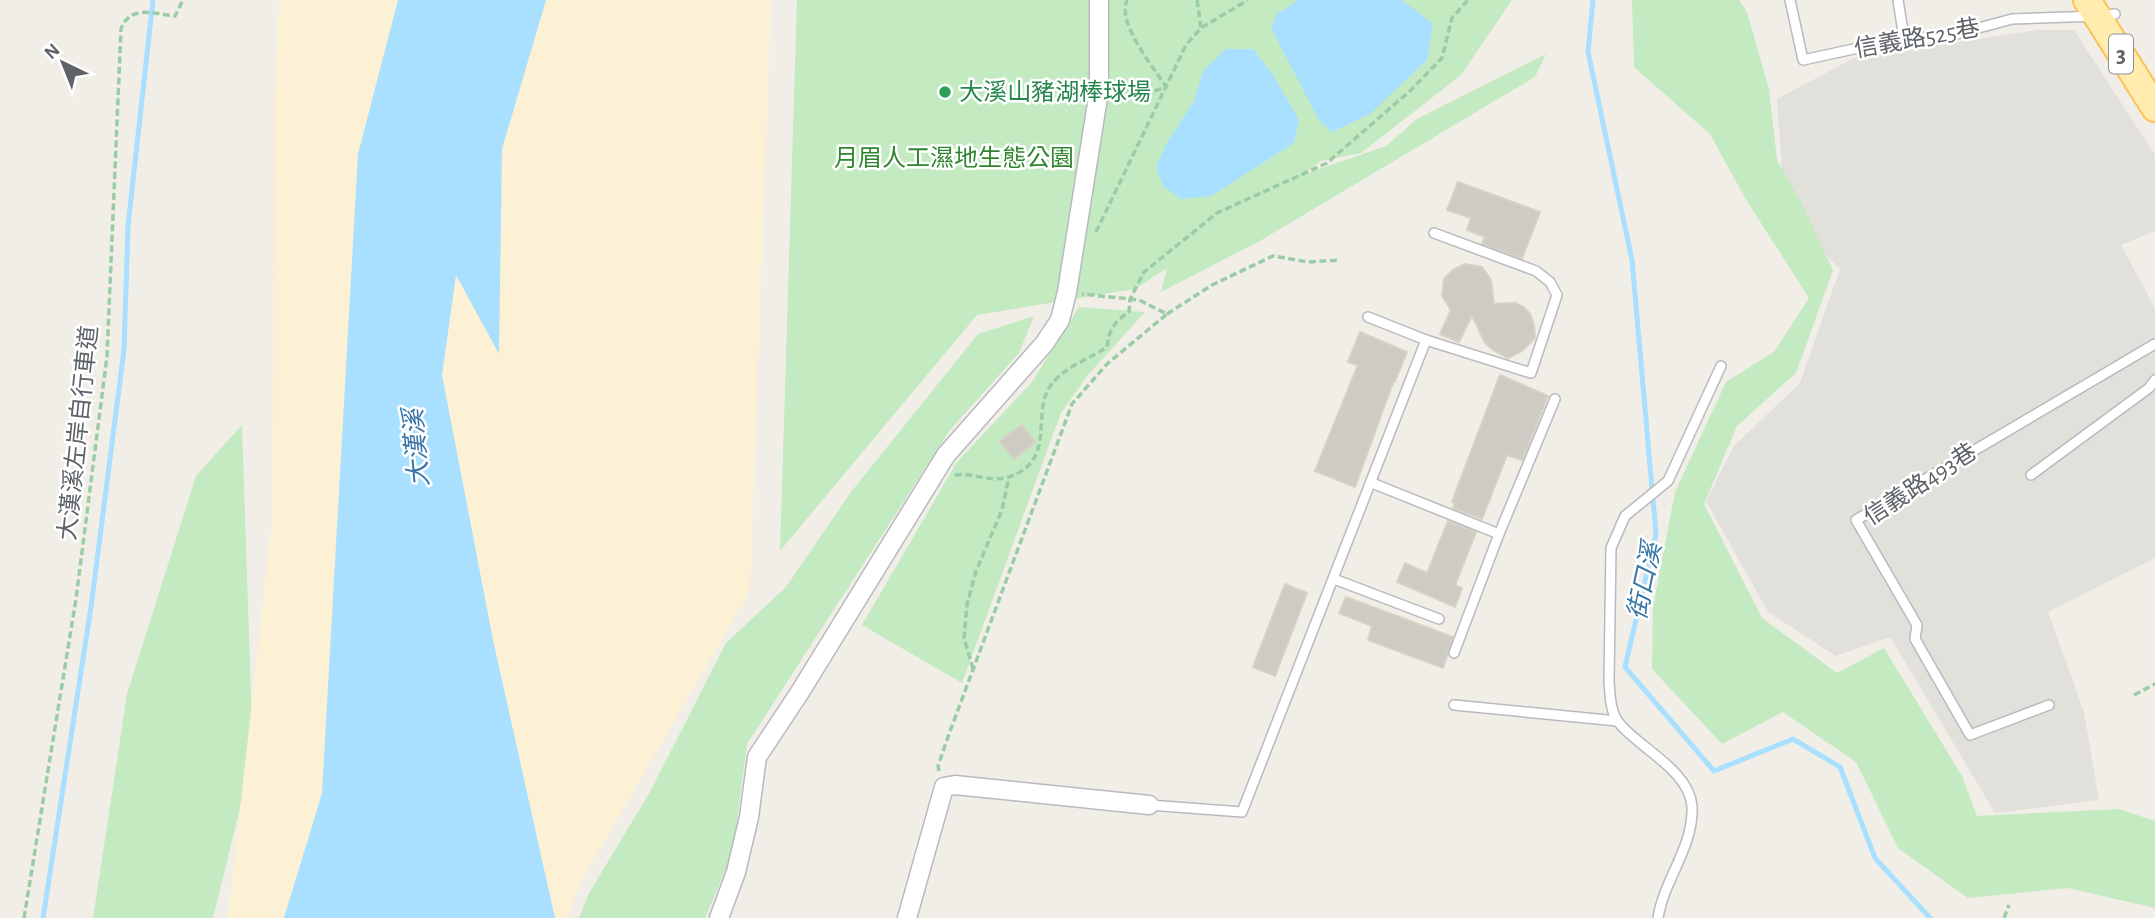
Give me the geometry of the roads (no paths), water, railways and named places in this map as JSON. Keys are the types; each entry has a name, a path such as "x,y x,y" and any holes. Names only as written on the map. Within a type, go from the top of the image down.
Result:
{"main road":[{"name":"3","path":"2102,7 2155,77"},
{"name":"3","path":"2102,7 2155,108"}],"street":[{"path":"719,918 736,872 749,817 757,757 946,455 1044,344 1060,320 1067,292 1099,83 1099,0"},
{"path":"907,918 944,787 954,785 1149,805"}],"lane":[{"name":"信義路525巷","path":"1790,0 1803,60 1904,38 1945,37 2012,19 2102,7"},
{"path":"1898,0 1904,38"},
{"path":"1368,317 1426,340 1531,373 1557,295 1550,282 1536,271 1434,233"},
{"path":"1149,805 1242,812 1426,340"},
{"name":"信義路493巷","path":"2049,705 1970,735 1914,639 1917,625 1856,520 2155,344"},
{"path":"1658,918 1660,904 1686,846 1692,802 1681,778 1617,721 1611,702 1609,681 1611,548 1625,516 1668,481 1721,366"},
{"path":"2031,474 2149,388 2155,380"},
{"path":"1454,653 1499,534 1555,399"},
{"path":"1372,483 1499,534"},
{"path":"1334,579 1439,619"},
{"path":"1454,705 1617,721"}],"water":[{"name":"大漢溪","path":"398,0 546,0 502,149 499,354 456,275 442,375 493,640 555,918 284,918 322,793 358,154"},
{"path":"1298,0 1402,0 1433,24 1427,60 1370,114 1332,132 1319,120 1271,28 1277,14"},
{"path":"1226,49 1253,49 1273,75 1299,120 1294,143 1211,196 1182,199 1164,187 1156,168 1165,146 1194,101 1203,71"}],"waterway":[{"path":"43,918 91,607 124,350 128,226 153,0"},
{"name":"街口溪","path":"1593,0 1588,52 1632,260 1656,534 1625,667 1714,771 1793,739 1840,767 1875,858 1930,918"}],"place":[{"name":"大溪山豬湖棒球場","path":"945,92"}],"park label":[{"name":"月眉人工濕地生態公園","path":"954,158"}]}
